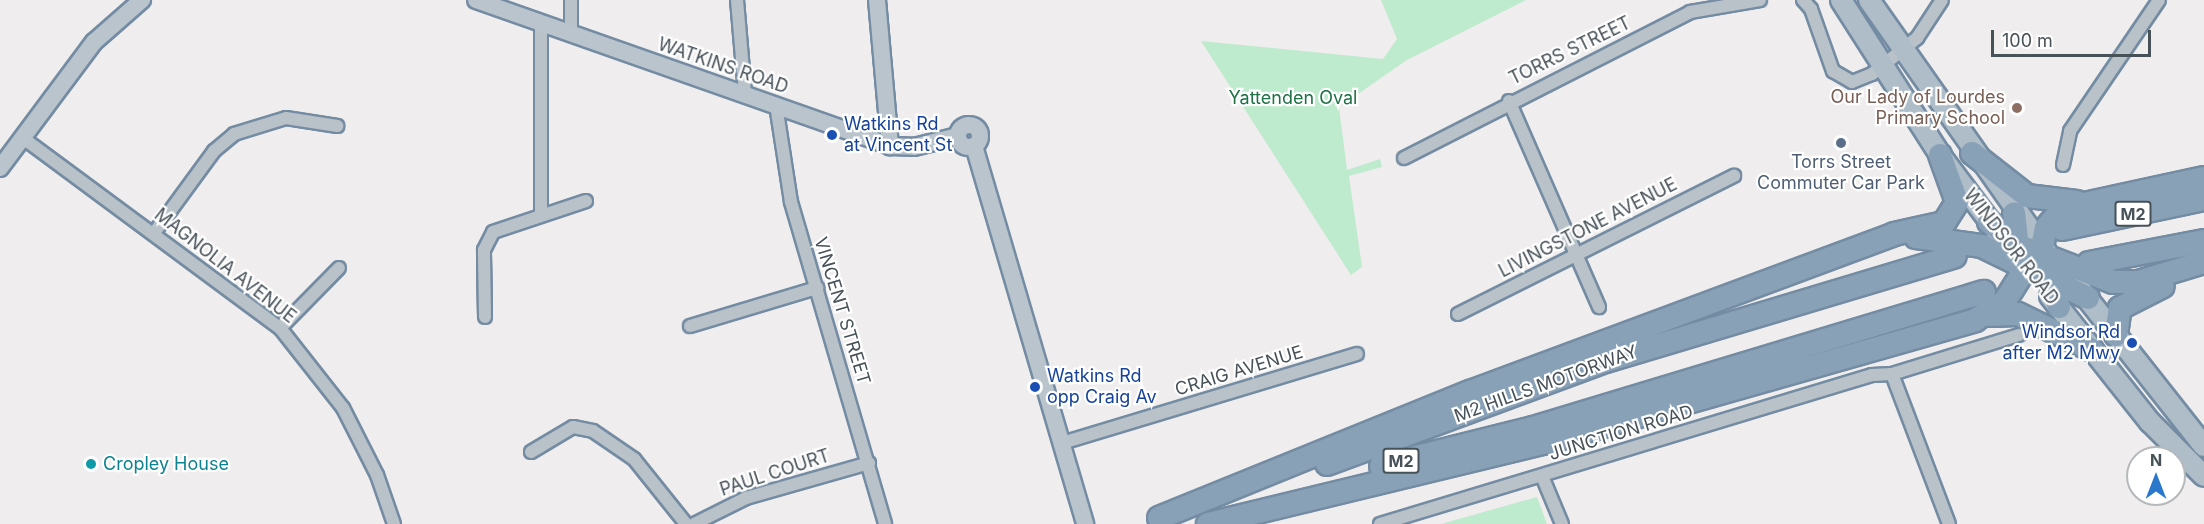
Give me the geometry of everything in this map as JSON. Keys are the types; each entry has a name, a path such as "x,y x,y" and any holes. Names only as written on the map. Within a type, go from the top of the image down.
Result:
{"highway":[{"path":"1972,153 2011,187 2043,202 2118,196"},
{"path":"1150,521 1470,392 1853,251 1950,219 1956,194 1940,155"},
{"path":"1989,315 2016,286 2037,258 2050,222 2064,210 2204,178"},
{"name":"M2","path":"2062,229 2204,199"},
{"path":"2014,213 2059,307"},
{"path":"1989,222 2088,298"},
{"path":"1853,251 1938,237 2037,258 2126,283 2204,262"},
{"name":"M2","path":"2089,263 2204,241"},
{"name":"M2 HILLS MOTORWAY","path":"1150,521 1351,456 1606,361 1955,256"},
{"path":"2116,335 2116,315 2127,303 2204,272"},
{"name":"M2 HILLS MOTORWAY","path":"1193,524 1984,292"},
{"path":"1208,524 1658,412 1989,315 2018,314 2092,350"}],"main road":[{"name":"WINDSOR ROAD","path":"1841,0 1940,155 1989,222"},
{"name":"WINDSOR ROAD","path":"1869,0 1901,51 2014,213"},
{"name":"WINDSOR ROAD","path":"2088,298 2204,446"},
{"name":"WINDSOR ROAD","path":"2059,307 2167,441 2204,476"}],"street":[{"path":"0,168 94,42 142,0"},
{"name":"WATKINS ROAD","path":"476,0 890,146 914,147 958,136 963,127 974,126 980,134 974,146 1062,442"},
{"path":"571,0 571,33"},
{"path":"737,0 746,94"},
{"path":"877,0 890,146"},
{"name":"TORRS STREET","path":"1404,158 1509,101 1690,12 1760,0"},
{"path":"1803,0 1838,77 1860,80 1901,51 1942,0"},
{"path":"2063,165 2070,131 2159,0"},
{"path":"541,23 541,212"},
{"path":"1509,101 1599,307"},
{"name":"VINCENT STREET","path":"776,105 791,202 885,524"},
{"path":"154,233 214,151 234,134 286,118 337,126"},
{"name":"MAGNOLIA AVENUE","path":"23,138 280,328 343,408 377,475 394,524"},
{"name":"LIVINGSTONE AVENUE","path":"1458,314 1734,176"},
{"path":"485,317 487,240 500,226 541,212 586,201"},
{"path":"280,328 339,268"},
{"path":"690,326 817,288"},
{"name":"JUNCTION ROAD","path":"1380,524 1413,519 1542,476 1872,375 1892,374 2019,335"},
{"name":"CRAIG AVENUE","path":"1062,442 1357,354"},
{"path":"1892,374 1949,524"},
{"path":"531,452 573,427 593,431 634,459 686,524"},
{"path":"1062,442 1085,522"},
{"name":"PAUL COURT","path":"694,524 746,498 869,463"},
{"path":"1542,476 1562,524"}],"green space":[{"name":"Yattenden Oval","path":"1381,0 1526,0 1407,60 1339,107 1347,170 1380,159 1382,167 1349,176 1362,267 1351,275 1201,41 1383,59 1397,39"},
{"path":"1537,497 1547,524 1441,524"}],"place":[{"name":"Our Lady of Lourdes Primary School","path":"2017,108"},
{"name":"Watkins Rd at Vincent St","path":"832,135"},
{"name":"Torrs Street Commuter Car Park","path":"1841,143"},
{"name":"Windsor Rd after M2 Mwy","path":"2132,343"},
{"name":"Watkins Rd opp Craig Av","path":"1035,387"},
{"name":"Cropley House","path":"91,464"}]}
